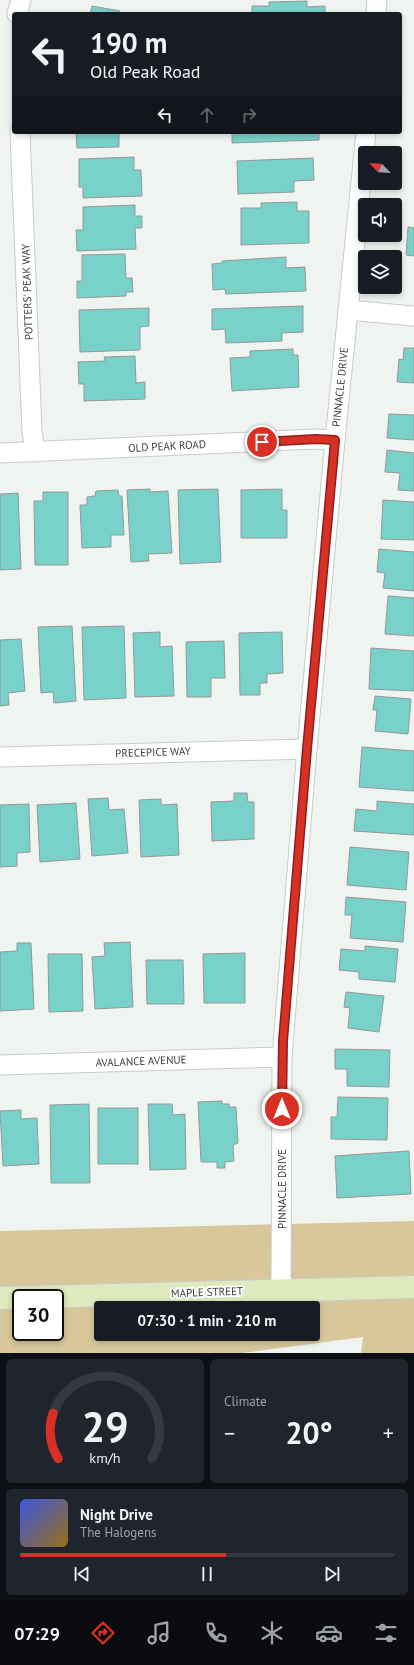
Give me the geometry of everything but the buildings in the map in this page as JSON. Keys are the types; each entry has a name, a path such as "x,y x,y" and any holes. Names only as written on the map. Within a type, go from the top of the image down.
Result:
{"street":[{"path":"18,12 21,0"},
{"path":"376,12 377,0"},
{"name":"POTTERS' PEAK WAY","path":"20,134 32,431 35,452"},
{"name":"PINNACLE DRIVE","path":"282,1290 282,1057 307,749 335,440 366,134"},
{"path":"348,310 414,316"},
{"name":"OLD PEAK ROAD","path":"0,453 316,439 335,440"},
{"name":"PRECEPICE WAY","path":"0,757 307,749"},
{"name":"AVALANCE AVENUE","path":"0,1065 282,1057"},
{"name":"MAPLE STREET","path":"0,1298 414,1287"}],"shaded area":[{"path":"414,1221 414,1353 361,1353 363,1337 242,1353 0,1353 0,1231"}],"route":[{"path":"262,442 316,439 335,440 307,749 283,1041 282,1109"}]}
